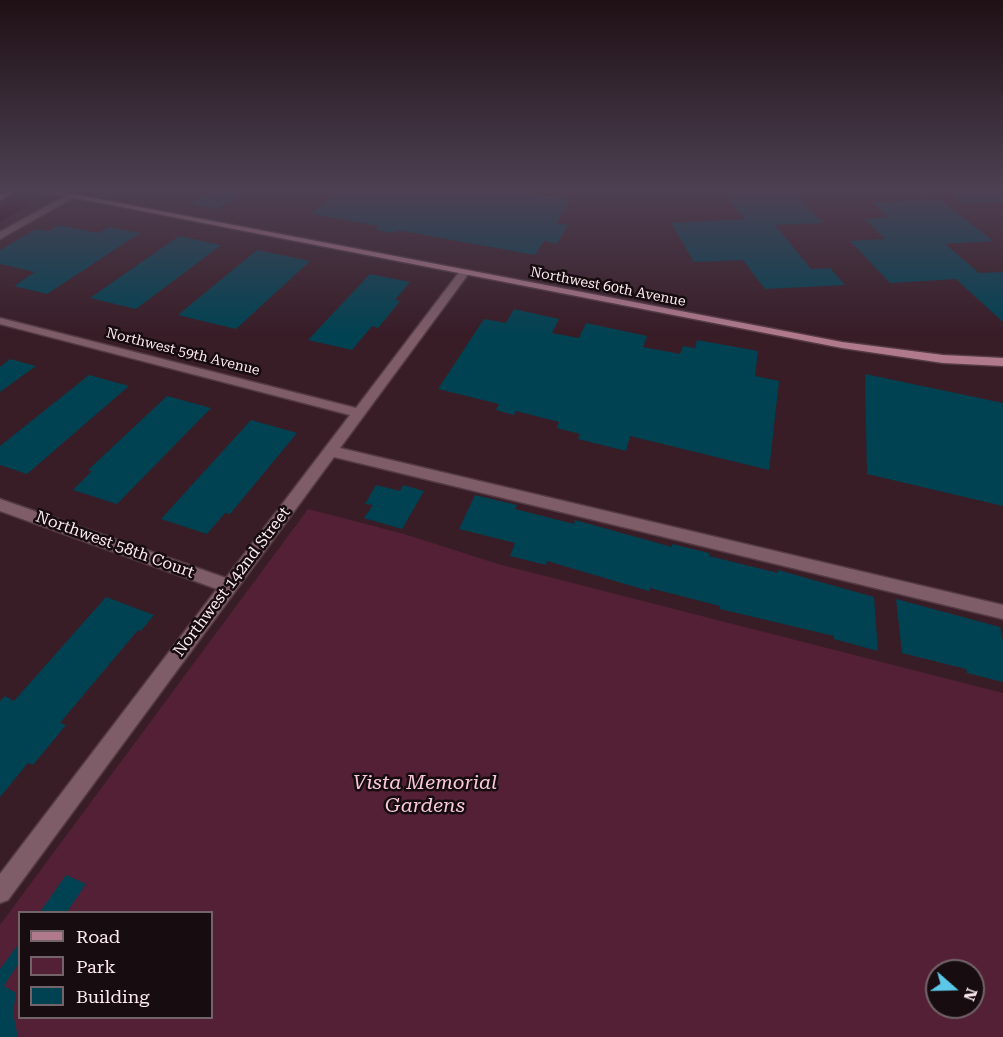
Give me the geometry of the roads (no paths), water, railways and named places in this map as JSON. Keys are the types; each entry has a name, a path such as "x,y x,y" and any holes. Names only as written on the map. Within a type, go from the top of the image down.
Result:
{"street":[{"name":"Northwest 60th Avenue","path":"283,237 842,345 943,359 1003,362"},
{"name":"Northwest 142nd Street","path":"0,892 464,273"},
{"name":"Northwest 59th Avenue","path":"0,321 359,413"},
{"path":"331,451 1003,612"},
{"name":"Northwest 58th Court","path":"0,505 229,586"}],"park label":[{"name":"Vista Memorial Gardens","path":"425,794"}]}
